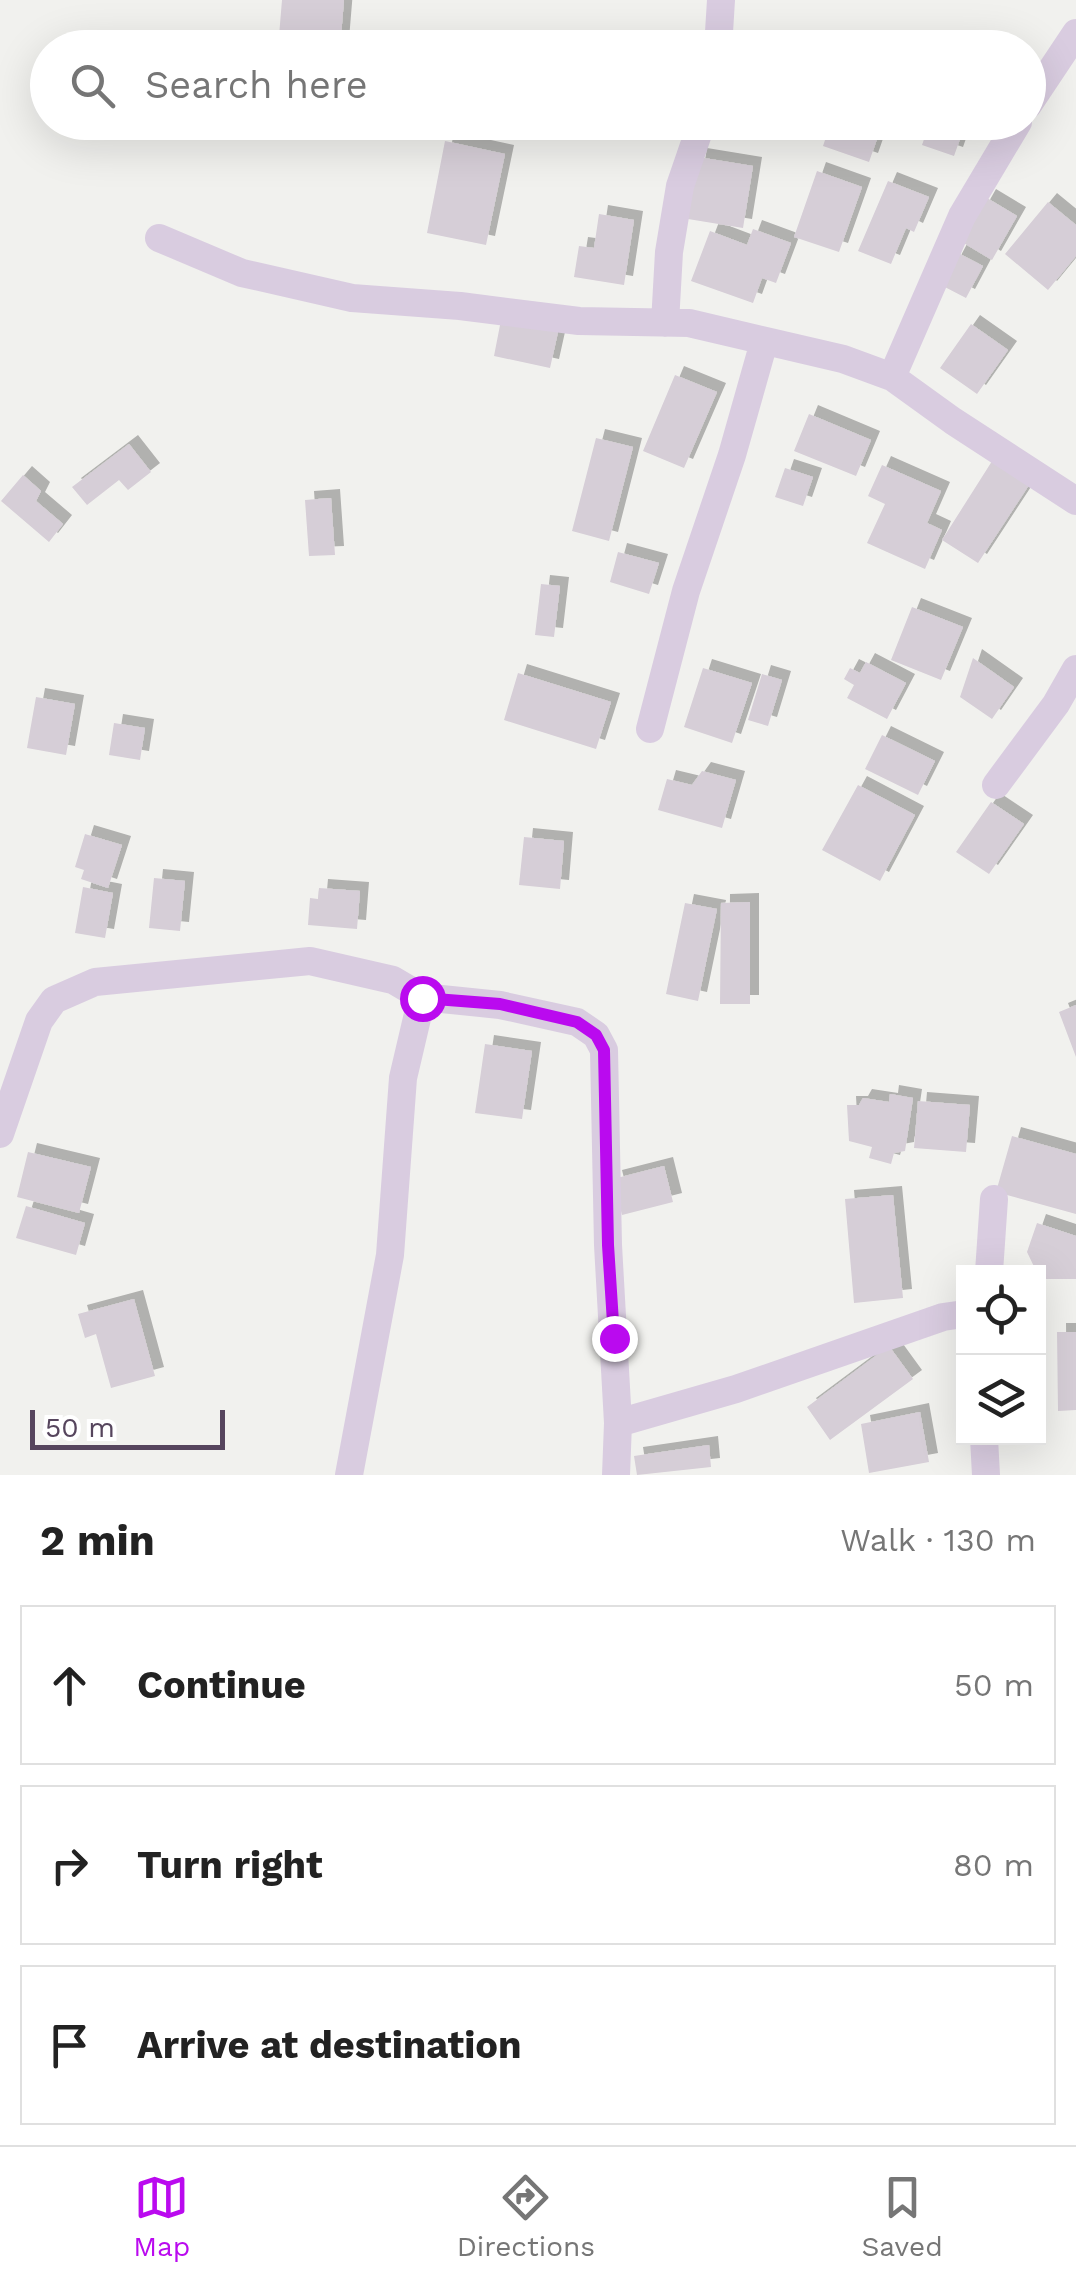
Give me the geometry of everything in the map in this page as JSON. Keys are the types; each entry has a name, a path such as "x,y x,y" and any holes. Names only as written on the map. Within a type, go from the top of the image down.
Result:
{"street":[{"path":"719,30 721,0"},
{"path":"1046,78 1076,33"},
{"path":"665,322 669,252 680,186 696,140"},
{"path":"892,378 962,216 1007,140"},
{"path":"159,238 242,273 352,298 579,321 689,323 843,359 892,378 952,422 1076,501"},
{"path":"650,729 686,591 732,455 764,342"},
{"path":"996,785 1056,704 1076,669"},
{"path":"0,1134 38,1021 54,1000 95,982 310,961 392,980 422,998 500,1004 577,1022 596,1035 604,1050 608,1245 618,1423 616,1475"},
{"path":"349,1475 390,1255 402,1078 422,998"},
{"path":"990,1265 994,1200"},
{"path":"618,1423 956,1315"},
{"path":"984,1445 986,1475"}],"building":[{"path":"282,0 344,0 342,30 280,30"},
{"path":"825,140 877,140 869,162 823,146"},
{"path":"924,140 960,140 954,156 922,145"},
{"path":"445,141 505,154 486,245 427,233"},
{"path":"698,157 753,166 743,228 688,219"},
{"path":"817,171 862,187 839,252 794,237"},
{"path":"888,181 929,197 914,232 906,228 891,264 858,251"},
{"path":"987,198 1017,216 992,260 962,242"},
{"path":"1048,202 1076,225 1076,256 1048,290 1005,254"},
{"path":"599,214 634,220 624,285 574,277 579,246 594,248"},
{"path":"753,229 791,243 776,283 762,278 753,303 691,281 710,231 747,245"},
{"path":"958,253 983,266 966,298 941,285"},
{"path":"501,320 558,332 550,368 494,356"},
{"path":"971,324 1008,350 977,394 940,368"},
{"path":"675,375 717,392 684,468 643,451"},
{"path":"809,414 871,440 856,476 794,451"},
{"path":"596,438 633,447 609,541 572,531"},
{"path":"129,444 151,472 128,490 119,480 87,505 72,487"},
{"path":"994,458 1031,482 978,563 942,540"},
{"path":"882,465 941,491 927,523 942,530 925,569 867,543 885,504 868,496"},
{"path":"785,468 813,477 803,506 775,497"},
{"path":"23,475 41,491 36,501 63,524 49,542 1,501"},
{"path":"331,498 335,555 309,556 305,500"},
{"path":"618,552 659,563 649,594 610,582"},
{"path":"541,584 560,586 554,637 535,635"},
{"path":"912,607 963,627 941,680 891,660"},
{"path":"973,658 1014,687 992,719 960,697"},
{"path":"866,662 906,683 887,719 847,698 854,685 844,679 850,668 860,673"},
{"path":"703,668 752,683 732,743 684,727"},
{"path":"518,673 611,702 596,749 504,720"},
{"path":"762,674 782,680 768,726 748,720"},
{"path":"36,697 75,704 66,755 27,748"},
{"path":"114,723 145,728 140,760 109,755"},
{"path":"882,735 935,761 918,795 865,769"},
{"path":"702,771 736,780 722,828 658,810 667,779 692,785"},
{"path":"858,785 915,815 880,881 822,850"},
{"path":"991,802 1024,824 989,874 956,852"},
{"path":"85,834 122,845 108,888 81,879 84,870 75,867"},
{"path":"524,837 564,841 560,889 519,885"},
{"path":"154,878 185,881 180,931 149,928"},
{"path":"83,887 113,893 105,938 75,933"},
{"path":"319,888 360,891 357,929 308,925 310,898 318,899"},
{"path":"750,902 750,1004 720,1004 721,903"},
{"path":"685,903 717,909 698,1001 666,994"},
{"path":"1076,1005 1076,1057 1059,1012"},
{"path":"485,1044 532,1051 522,1119 475,1113"},
{"path":"890,1094 913,1098 905,1151 894,1153 891,1164 869,1158 872,1147 849,1141 847,1105 859,1105 863,1098 889,1102"},
{"path":"918,1101 970,1105 966,1152 914,1148"},
{"path":"1012,1136 1076,1154 1076,1214 996,1192"},
{"path":"28,1152 91,1167 79,1213 17,1197"},
{"path":"664,1166 673,1202 622,1215 613,1179"},
{"path":"893,1195 903,1298 854,1303 845,1199"},
{"path":"26,1206 85,1223 76,1255 16,1238"},
{"path":"1037,1223 1076,1236 1076,1279 1046,1279 1046,1265 1033,1265 1027,1252"},
{"path":"134,1299 155,1376 111,1388 96,1334 85,1338 78,1314"},
{"path":"1057,1332 1076,1332 1076,1410 1058,1411"},
{"path":"889,1346 913,1379 830,1440 807,1407"},
{"path":"920,1412 929,1462 869,1473 861,1424"},
{"path":"709,1445 711,1467 637,1475 634,1456"}],"route":[{"path":"422,998 500,1004 577,1022 596,1035 604,1050 614,1338"}]}
